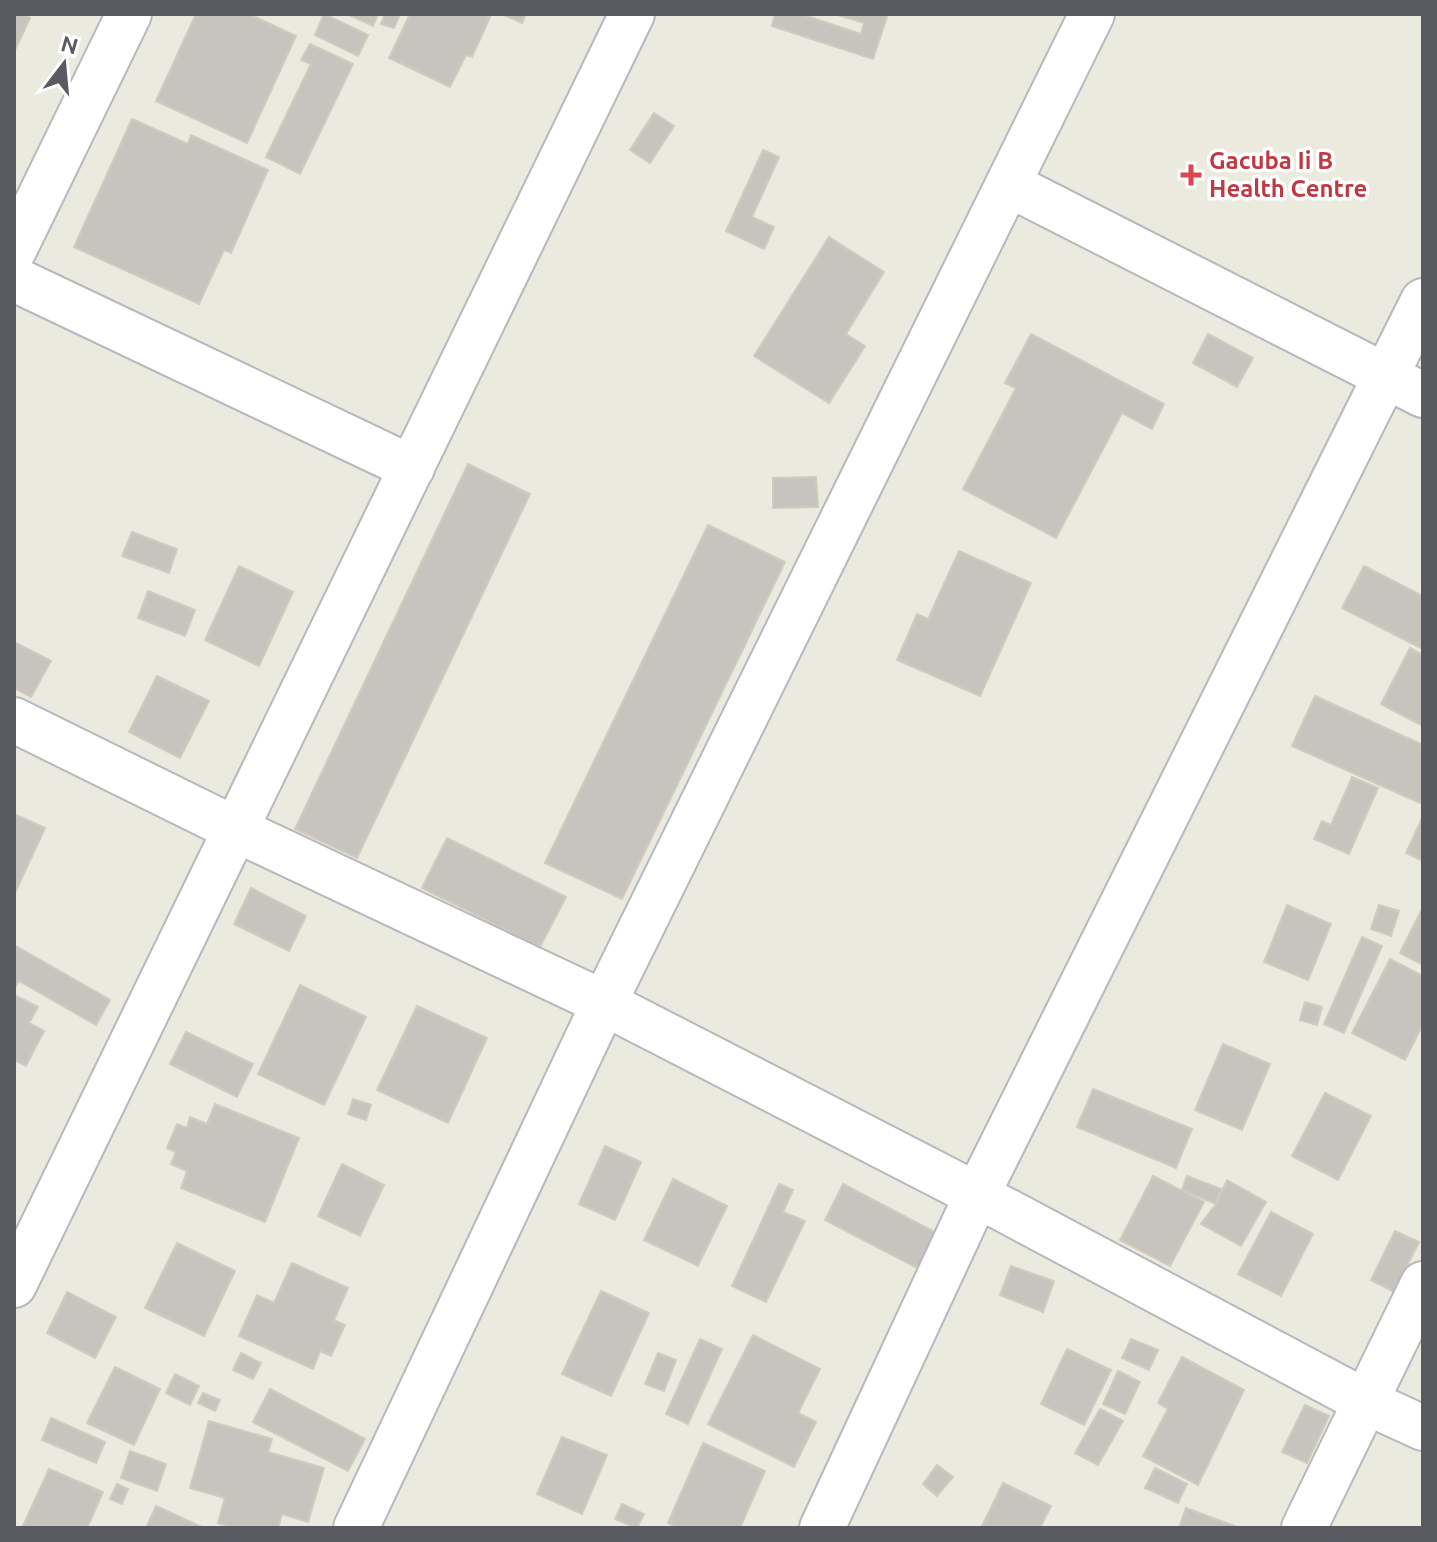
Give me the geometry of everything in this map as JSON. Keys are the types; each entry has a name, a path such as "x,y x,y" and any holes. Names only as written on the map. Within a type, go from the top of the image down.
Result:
{"street":[{"path":"14,250 129,14"},
{"path":"14,1285 632,14"},
{"path":"356,1528 604,1003 1092,14"},
{"path":"1008,184 1405,386"},
{"path":"14,279 412,468"},
{"path":"822,1528 977,1195 1405,386 1423,301"},
{"path":"14,720 237,830 604,1003 977,1195 1364,1401 1423,1428"},
{"path":"1304,1528 1423,1284"}],"building":[{"path":"14,14 28,14 30,18 14,52"},
{"path":"196,14 249,14 296,36 247,143 156,101"},
{"path":"324,14 368,35 358,56 315,35"},
{"path":"347,14 378,14 373,26"},
{"path":"385,14 400,14 394,28 381,24"},
{"path":"410,14 483,14 490,17 472,57 466,55 450,87 389,58"},
{"path":"502,14 526,14 522,23"},
{"path":"775,14 800,14 861,34 864,23 835,14 888,14 873,59 772,26"},
{"path":"310,44 353,64 300,174 266,157 311,64 301,60"},
{"path":"654,113 674,126 650,163 630,150"},
{"path":"132,119 188,144 191,135 268,170 231,253 224,250 199,304 74,247"},
{"path":"763,150 779,157 752,217 774,227 764,249 726,231"},
{"path":"829,237 884,272 846,334 865,346 829,403 754,356"},
{"path":"1031,334 1164,404 1152,429 1122,413 1056,538 963,489 1016,388 1005,383"},
{"path":"1208,334 1253,358 1237,387 1193,363"},
{"path":"468,464 530,494 357,858 295,829"},
{"path":"816,477 818,507 773,508 773,478"},
{"path":"708,525 785,562 622,899 545,863"},
{"path":"132,532 177,549 169,573 122,556"},
{"path":"959,551 1031,583 980,696 897,660 917,614 928,619"},
{"path":"239,566 293,592 259,666 205,640"},
{"path":"1364,566 1423,596 1423,649 1342,608"},
{"path":"148,591 195,610 185,636 138,618"},
{"path":"14,642 51,661 31,697 14,688"},
{"path":"1410,648 1423,655 1423,726 1381,704"},
{"path":"157,676 209,701 180,758 129,732"},
{"path":"1315,696 1423,745 1423,798 1420,803 1292,746"},
{"path":"1352,777 1378,788 1349,854 1314,839 1322,821 1331,825"},
{"path":"14,814 45,828 14,895"},
{"path":"1423,816 1423,861 1406,853"},
{"path":"447,838 566,897 540,947 422,888"},
{"path":"251,888 306,916 289,951 234,924"},
{"path":"1287,905 1331,924 1308,980 1264,962"},
{"path":"1379,905 1399,911 1391,936 1371,929"},
{"path":"1423,909 1423,965 1400,953"},
{"path":"1362,937 1382,946 1344,1033 1324,1024"},
{"path":"14,945 110,1000 96,1025 19,981 14,985"},
{"path":"1390,959 1423,976 1423,1024 1405,1060 1352,1033"},
{"path":"300,985 366,1017 324,1105 258,1074"},
{"path":"14,995 38,1007 29,1023 44,1031 26,1066 14,1060"},
{"path":"1305,1002 1322,1007 1317,1025 1300,1020"},
{"path":"417,1006 487,1038 448,1123 377,1090"},
{"path":"186,1032 253,1064 237,1097 170,1064"},
{"path":"1223,1044 1270,1064 1242,1130 1195,1110"},
{"path":"1093,1089 1192,1129 1176,1168 1077,1127"},
{"path":"1325,1093 1371,1116 1338,1180 1292,1156"},
{"path":"353,1099 371,1105 366,1120 348,1114"},
{"path":"215,1104 299,1138 265,1222 181,1188 187,1171 171,1164 176,1152 167,1148 177,1124 187,1128 190,1117 207,1124"},
{"path":"605,1146 641,1162 615,1220 579,1204"},
{"path":"342,1164 384,1185 360,1236 318,1216"},
{"path":"1153,1176 1204,1202 1170,1266 1120,1240"},
{"path":"1187,1176 1221,1189 1216,1204 1182,1190"},
{"path":"673,1179 727,1206 698,1266 644,1240"},
{"path":"1227,1180 1266,1202 1241,1246 1201,1224 1216,1204"},
{"path":"779,1184 793,1190 783,1212 805,1221 766,1302 732,1286"},
{"path":"843,1184 944,1237 925,1272 825,1220"},
{"path":"1271,1212 1313,1234 1281,1296 1238,1274"},
{"path":"1395,1231 1419,1242 1394,1292 1371,1280"},
{"path":"177,1243 235,1271 204,1336 145,1308"},
{"path":"292,1263 348,1288 334,1320 345,1325 331,1356 320,1351 313,1369 239,1336 257,1295 274,1303"},
{"path":"1011,1266 1054,1281 1043,1312 1000,1295"},
{"path":"601,1291 649,1313 611,1396 562,1374"},
{"path":"67,1292 116,1317 95,1358 47,1333"},
{"path":"753,1335 820,1369 798,1413 816,1422 794,1467 708,1424"},
{"path":"700,1339 722,1349 688,1424 666,1414"},
{"path":"1131,1339 1158,1350 1149,1370 1122,1358"},
{"path":"1067,1349 1111,1370 1084,1425 1041,1404"},
{"path":"241,1353 261,1363 253,1379 233,1370"},
{"path":"658,1353 676,1360 664,1391 645,1384"},
{"path":"1182,1357 1244,1390 1198,1485 1143,1456 1168,1409 1158,1403"},
{"path":"115,1367 160,1389 134,1445 87,1423"},
{"path":"1118,1371 1140,1382 1125,1414 1103,1404"},
{"path":"175,1374 199,1386 190,1405 166,1393"},
{"path":"270,1389 365,1439 348,1471 253,1422"},
{"path":"203,1393 220,1400 215,1411 198,1403"},
{"path":"1305,1405 1329,1416 1307,1463 1282,1452"},
{"path":"1100,1409 1123,1421 1098,1465 1075,1453"},
{"path":"51,1418 105,1442 96,1463 42,1440"},
{"path":"209,1421 272,1439 268,1452 324,1468 308,1522 282,1514 278,1528 236,1528 218,1523 225,1498 190,1488"},
{"path":"562,1437 607,1455 582,1514 537,1494"},
{"path":"703,1443 765,1471 740,1528 679,1528 668,1523"},
{"path":"130,1451 166,1464 157,1491 121,1478"},
{"path":"937,1465 953,1477 937,1496 923,1484"},
{"path":"1155,1468 1187,1484 1178,1503 1145,1488"},
{"path":"49,1469 103,1492 87,1528 22,1528"},
{"path":"1003,1483 1051,1506 1040,1528 981,1528"},
{"path":"117,1484 128,1489 122,1504 110,1499"},
{"path":"622,1504 644,1514 637,1528 615,1519"},
{"path":"156,1506 204,1528 146,1528"},
{"path":"1186,1508 1240,1528 1179,1528"}],"place":[{"name":"Gacuba Ii B Health Centre","path":"1191,175"}]}
